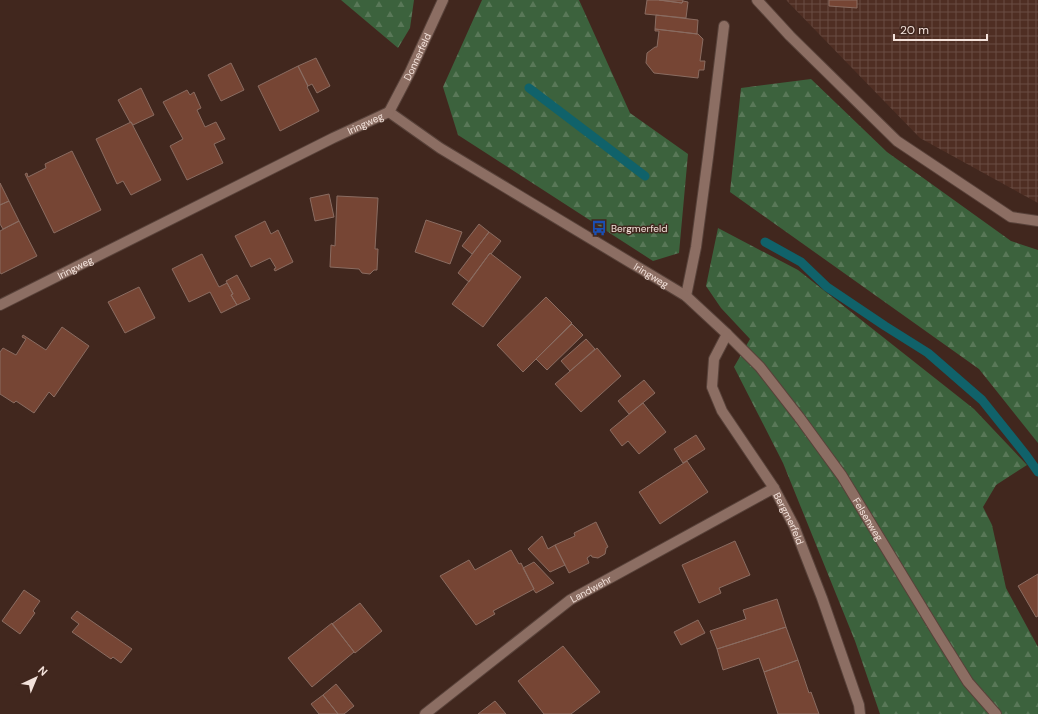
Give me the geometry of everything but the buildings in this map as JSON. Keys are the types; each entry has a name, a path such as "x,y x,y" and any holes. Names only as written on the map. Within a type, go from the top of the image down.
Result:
{"street":[{"name":"Donnerfeld","path":"389,112 410,72 443,0"},
{"path":"757,0 790,36 897,141 1011,217 1038,221"},
{"path":"686,296 696,246 724,26"},
{"name":"Iringweg","path":"0,305 326,141 389,112 440,148 686,296 727,334"},
{"name":"Bergmerfeld","path":"727,334 714,359 712,387 722,411 774,488 794,526 822,598 859,705 860,714"},
{"name":"Felsenweg","path":"727,334 760,367 842,476 968,682 996,714"},
{"name":"Landwehr","path":"425,714 570,600 774,488"}],"shaded area":[{"path":"786,0 1038,0 1038,203 920,138"}],"green space":[{"path":"341,0 414,0 410,28 398,48"},
{"path":"482,0 579,0 630,113 688,154 679,253 653,261 458,135 443,87"},
{"path":"811,79 887,152 1011,241 1038,250 1038,443 979,369 730,192 741,88"},
{"path":"718,228 798,270 974,409 1027,465 996,485 983,507 992,525 1006,588 1038,647 1038,714 880,714 855,641 783,463 734,367 750,339 721,308 706,286"}],"waterway":[{"path":"529,88 645,176"},
{"path":"765,242 801,262 827,287 928,353 982,400 1038,472"}],"place":[{"name":"Bergmerfeld","path":"599,228"}]}
